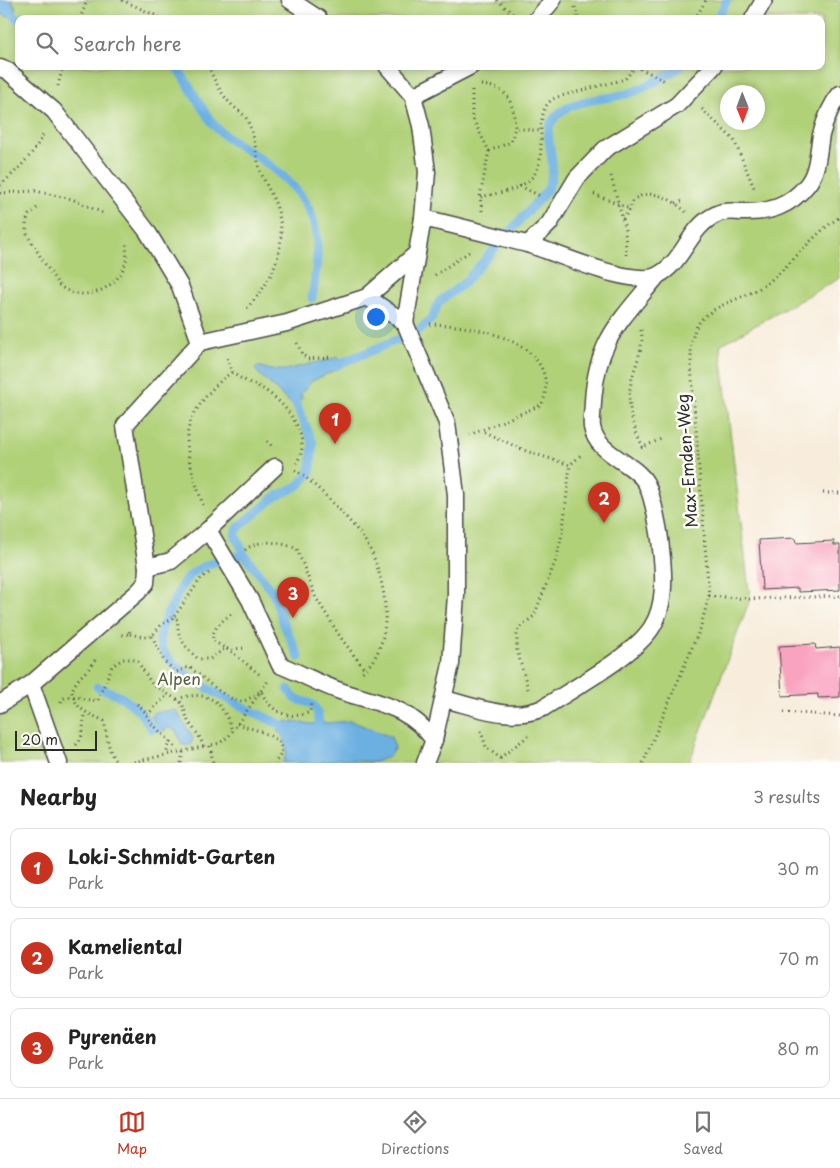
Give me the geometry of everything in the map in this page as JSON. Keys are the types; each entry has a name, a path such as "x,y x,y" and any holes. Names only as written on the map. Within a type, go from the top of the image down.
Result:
{"lane":[{"path":"290,0 313,15"},
{"path":"540,15 553,0"},
{"path":"755,15 764,0"},
{"path":"0,68 8,72 54,110 147,231 180,286 200,342"},
{"path":"391,70 414,96 421,126 427,172 424,218 405,323 447,423 456,495 456,595 451,664 434,740 425,763"},
{"path":"414,96 463,70"},
{"path":"526,243 549,224 577,178 605,149 677,105 710,70"},
{"path":"444,699 509,715 534,712 626,652 648,634 661,607 662,554 648,487 642,477 598,442 592,426 595,375 610,334 657,276 673,263 700,223 719,212 764,211 790,202 808,184 813,175 822,132 832,103 840,94"},
{"path":"424,218 526,243 565,258 626,276 642,278 657,276"},
{"path":"0,704 31,684 120,609 146,583 147,566 126,425 200,342 287,323 367,298 417,253"},
{"path":"626,276 630,284 632,307"},
{"path":"367,298 405,323"},
{"path":"147,566 171,561 283,468"},
{"path":"208,530 250,600 280,664 338,690 393,706 411,716 423,726 434,740"},
{"path":"31,684 59,763"}],"path":[{"path":"81,15 87,0"},
{"path":"122,0 154,15"},
{"path":"497,0 502,2 514,15"},
{"path":"697,15 706,0"},
{"path":"0,185 17,171 39,144 54,110 62,70"},
{"path":"210,70 220,89 230,103 244,116 252,131 259,165 277,207 280,221 281,246 273,272 267,283 242,313"},
{"path":"480,196 502,193 529,181 539,167 542,153 540,131 546,109 554,98 625,79 633,70"},
{"path":"644,70 660,78"},
{"path":"410,293 469,251 487,234 480,196 489,151 472,116 473,85 498,88 504,91 513,108 515,128 510,142 489,151"},
{"path":"686,94 734,140 764,211"},
{"path":"515,128 540,131"},
{"path":"605,149 609,155 612,181 626,228 626,276"},
{"path":"520,186 535,193"},
{"path":"572,188 630,209"},
{"path":"0,193 35,191 72,199 111,217"},
{"path":"623,219 630,209 633,200 639,196 657,194 665,198"},
{"path":"676,203 685,200"},
{"path":"37,208 28,215 27,233 56,281 66,289 84,294 94,293 113,283 125,266 126,237"},
{"name":"Max-Emden-Weg","path":"643,763 700,629 708,596 691,366 691,347 695,330 702,319 714,311 765,284 827,225 840,218"},
{"path":"632,307 639,320 642,333 637,363 630,384 631,416 643,447"},
{"path":"287,323 302,354 308,359 332,357"},
{"path":"432,324 470,328 498,335 525,350 543,371 546,386 541,405 522,414 509,417 483,432 450,441"},
{"path":"221,338 232,372 274,397 294,422 302,437 304,448 301,456 283,468"},
{"path":"208,530 192,472 186,439 200,404 214,387 232,372"},
{"path":"483,432 526,451 570,465"},
{"path":"500,758 522,741 532,730 534,712 517,650 519,628 534,616 557,557 563,529 570,465 598,442"},
{"path":"299,472 354,526 368,546 376,569 386,612 385,632 377,656 365,670 338,690"},
{"path":"823,493 840,493"},
{"path":"252,544 279,542 297,549 316,598 340,638 365,670"},
{"path":"118,636 130,634 146,637 152,636 161,625 174,617 202,578 216,570 231,566"},
{"path":"708,596 750,599 840,596"},
{"path":"120,609 130,634"},
{"path":"174,617 178,620 177,629 180,640 198,659 210,659 224,648 254,648"},
{"path":"219,624 212,636 213,641 269,681"},
{"path":"152,636 164,661 176,672 189,667 207,683 239,700 247,700 261,691 266,704 287,714 299,716 310,712 311,707"},
{"path":"98,654 90,669 79,675 72,695 75,705 86,713 102,720 105,724 106,735 113,758 117,763"},
{"path":"72,695 91,701 98,700 112,666 123,658 132,659 138,662 152,684 182,703 188,721 199,736 204,747"},
{"path":"148,715 168,694"},
{"path":"177,699 197,694 220,704 232,731"},
{"path":"130,763 220,743 232,731 259,694"},
{"path":"137,704 148,715 151,723 175,747"},
{"path":"482,708 479,723 482,738 486,747 500,758"},
{"path":"784,712 840,716"},
{"path":"81,740 86,713"},
{"path":"237,724 269,733 276,740 280,748 280,754 274,763"},
{"path":"165,755 170,741"},
{"path":"210,746 214,763"},
{"path":"181,763 183,752"},
{"path":"500,758 500,763"}],"green space":[{"name":"Alpen","path":"11,0 840,0 840,278 720,345 750,599 689,763 0,763 0,13 8,17 16,6"}],"water":[{"path":"0,0 11,0 16,10 8,17 0,13"},
{"path":"339,357 344,366 312,381 301,394 302,399 291,404 255,370 258,366 271,370 285,370"},
{"path":"176,710 193,738 191,745 182,745 176,731 169,727 164,731 158,727 151,716 154,712"},
{"path":"284,721 312,724 351,721 391,737 395,747 389,757 374,762 339,759 318,763 283,763 286,746 284,739 278,731"}],"building":[{"path":"795,538 796,543 834,541 834,545 840,545 840,590 798,592 798,588 762,590 759,540"},
{"path":"815,644 816,649 840,647 840,697 818,698 818,694 782,696 779,646"}],"waterway":[{"path":"719,15 727,0"},
{"path":"0,3 15,16"},
{"path":"178,70 204,112 219,131 278,172 305,202 312,217 316,234 316,274 312,298"},
{"path":"418,331 432,318 439,302 464,283 547,190 552,170 549,130 551,123 557,115 566,108 576,104 630,93 649,85 675,70"},
{"path":"332,367 399,339"},
{"path":"291,392 313,443 310,473 298,486 275,497 239,527 235,534 244,554 273,593 284,625 299,657"},
{"path":"244,554 203,566 189,576 181,587 166,618 160,641 165,654 176,666 193,679 212,691 282,725"},
{"path":"97,687 122,697 141,713 152,729 158,727"},
{"path":"288,689 294,698 312,704 315,707 319,722"}],"place":[{"name":"Loki-Schmidt-Garten","path":"335,444"},
{"name":"Kameliental","path":"604,523"},
{"name":"Pyrenäen","path":"293,618"}]}
